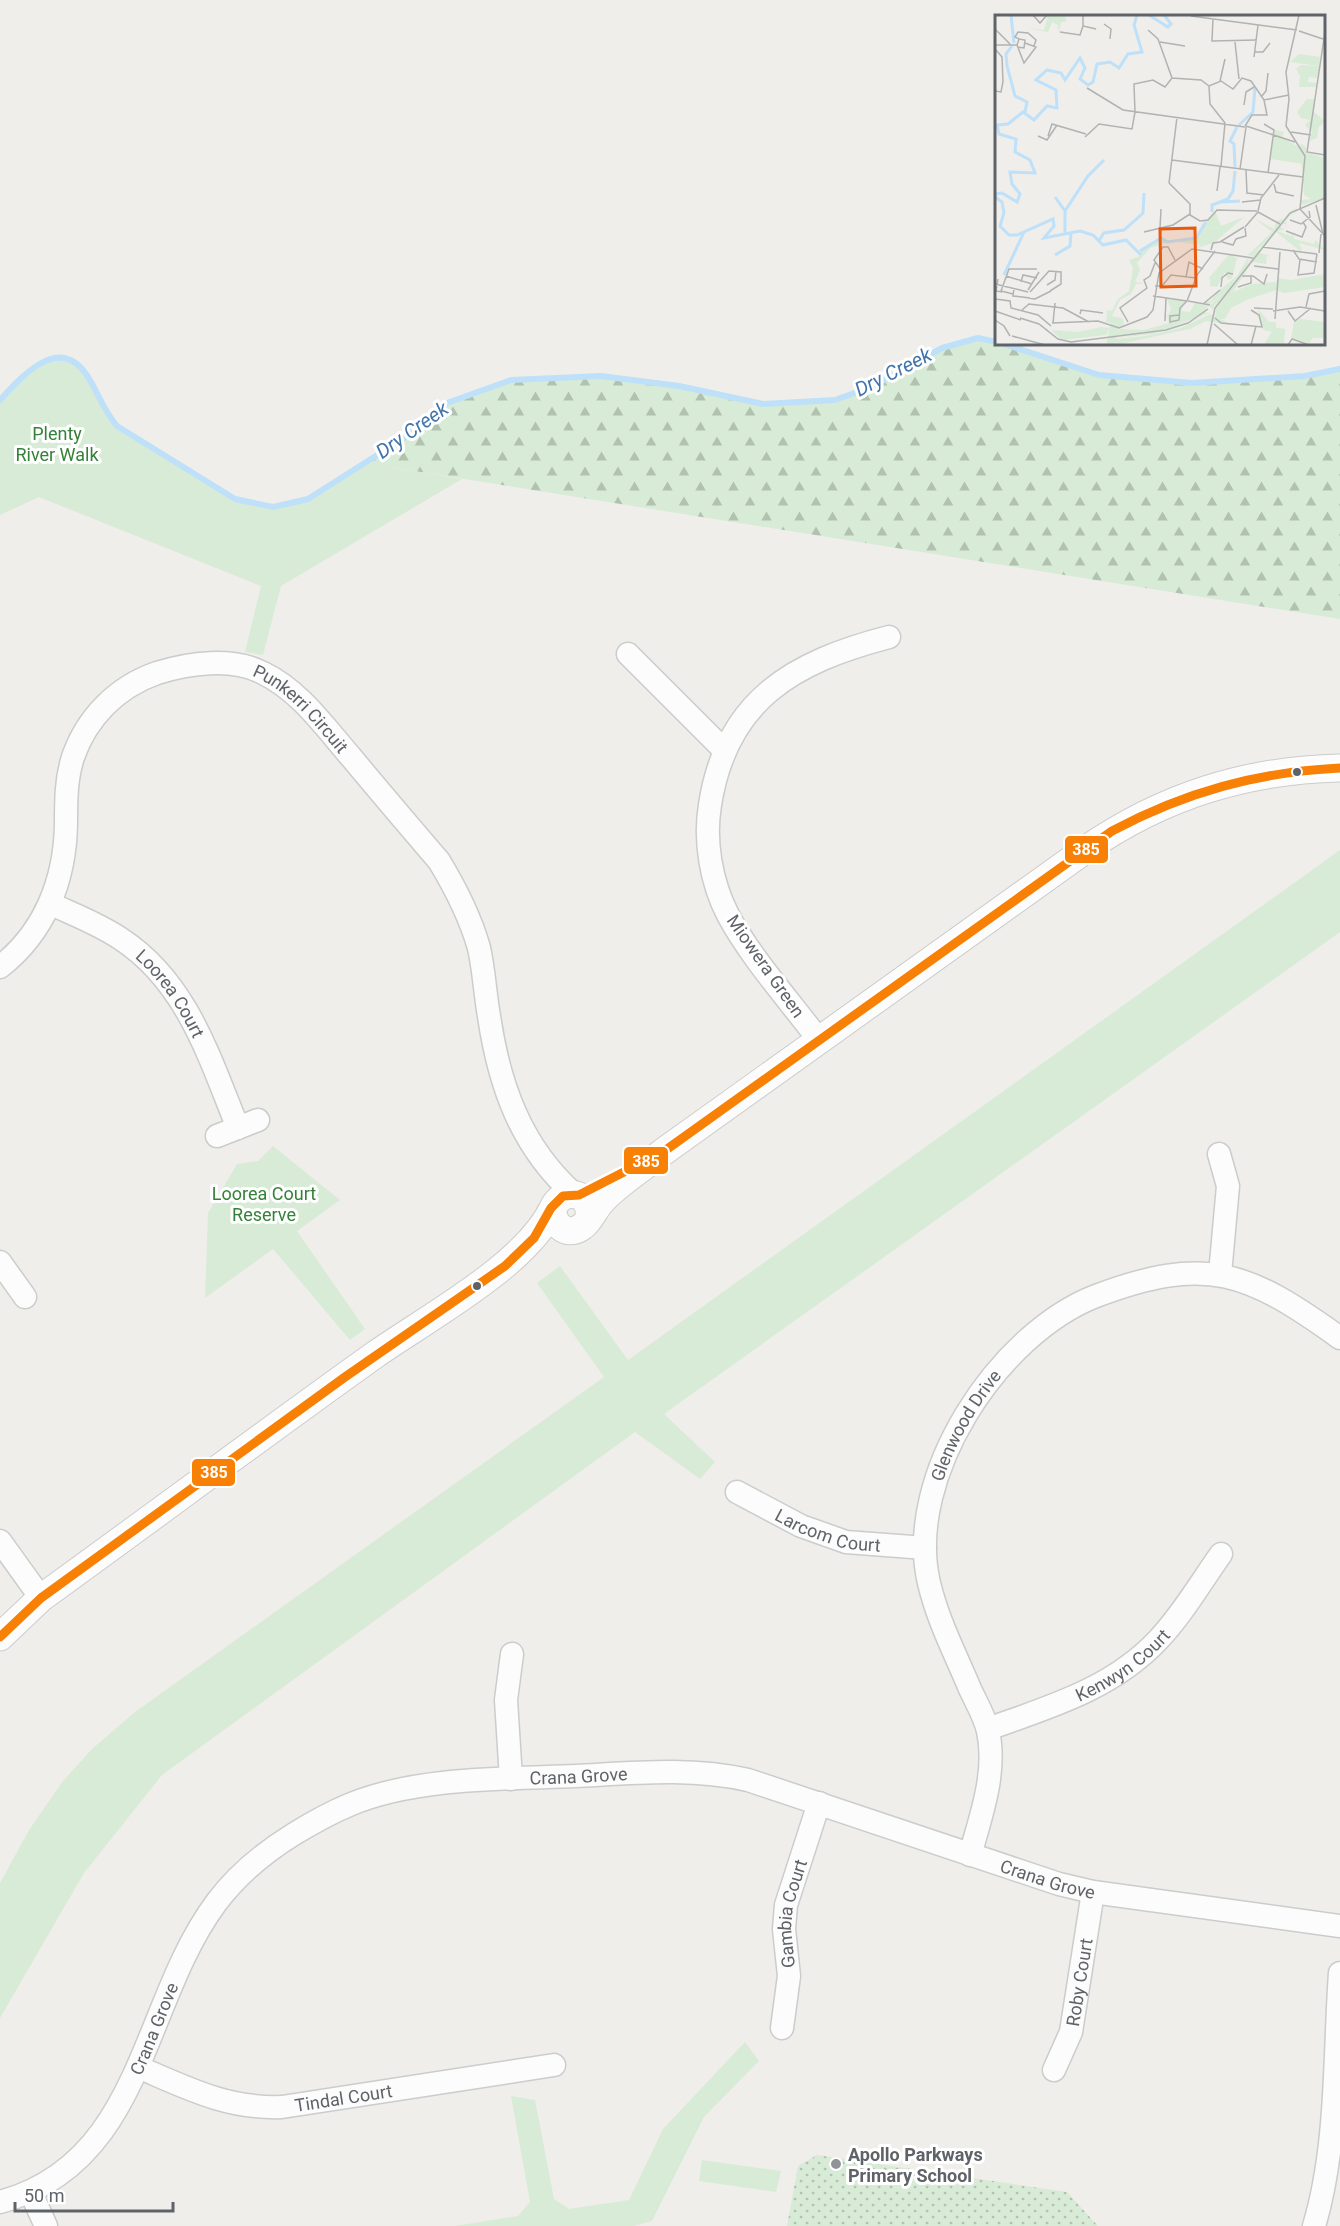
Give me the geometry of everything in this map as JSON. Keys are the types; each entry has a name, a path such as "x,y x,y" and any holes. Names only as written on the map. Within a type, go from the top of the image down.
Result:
{"street":[{"name":"Miowera Green","path":"819,1040 728,915 715,883 707,823 713,783 723,749 743,718 792,673 843,649 889,638"},
{"path":"628,654 723,749"},
{"name":"Punkerri Circuit","path":"0,967 24,944 51,904 63,855 68,779 82,735 95,715 115,694 142,678 172,668 218,663 261,671 299,697 439,861 454,885 479,951 501,1078 518,1122 571,1208"},
{"path":"0,1637 41,1598 377,1354 510,1261 571,1208 663,1152 1085,849 1135,818 1184,796 1230,781 1282,771 1340,768"},
{"name":"Loorea Court","path":"51,904 90,921 124,940 172,987 193,1021 248,1124 217,1136"},
{"path":"1219,1154 1228,1186 1221,1274"},
{"name":"Glenwood Drive","path":"970,1856 990,1775 988,1729 943,1632 928,1580 926,1548 932,1498 941,1464 983,1387 1028,1340 1086,1300 1122,1286 1160,1276 1221,1274 1257,1284 1292,1304 1340,1338"},
{"name":"Larcom Court","path":"737,1492 801,1526 846,1542 926,1548"},
{"path":"0,1541 41,1598"},
{"name":"Kenwyn Court","path":"988,1729 1069,1701 1104,1684 1158,1640 1221,1554"},
{"path":"511,1779 506,1700 512,1654"},
{"name":"Crana Grove","path":"0,2202 31,2193 57,2177 81,2156 114,2113 138,2067 179,1969 200,1929 216,1903 246,1871 275,1846 318,1820 351,1804 393,1792 432,1785 511,1779 647,1772 723,1774 819,1803 1016,1872 1093,1892 1340,1926"},
{"name":"Gambia Court","path":"782,2028 789,1976 784,1929 786,1905 803,1844 819,1803"},
{"name":"Roby Court","path":"1054,2070 1071,2032 1093,1892"},
{"path":"1314,2226 1325,2174 1330,2135 1340,1973"},
{"name":"Tindal Court","path":"138,2067 213,2099 259,2108 282,2107 554,2065"},
{"path":"31,2193 46,2226"}],"green space":[{"path":"978,338 995,342 995,345 1007,345 1099,375 1192,383 1305,376 1340,369 1340,619 364,463 404,438 447,403 511,380 601,376 679,386 763,404 835,400 871,387 942,348"},
{"name":"Plenty River Walk","path":"47,359 67,359 81,368 91,381 104,411 117,426 235,499 273,507 308,499 364,463 462,479 281,586 263,655 245,652 261,586 39,497 0,515 0,400 31,368"},
{"path":"1340,850 1340,932 664,1414 715,1462 700,1479 635,1432 162,1775 84,1873 0,2018 0,1883 29,1830 63,1781 92,1749 135,1712 604,1377 537,1283 560,1266 628,1360"},
{"name":"Loorea Court Reserve","path":"273,1146 340,1200 297,1231 365,1329 350,1340 273,1249 205,1298 208,1213 237,1164 258,1161"},
{"path":"745,2042 759,2061 704,2117 652,2221 634,2226 455,2226 518,2216 530,2202 511,2096 535,2100 554,2199 569,2209 629,2200 663,2129"},
{"path":"817,2155 1067,2192 1098,2226 787,2226 798,2166"},
{"path":"702,2160 781,2171 776,2192 699,2181"}],"waterway":[{"name":"Dry Creek","path":"0,400 21,378 44,361 56,358 68,359 80,367 91,382 117,426 235,499 273,507 308,499 404,438 447,403 511,380 601,376 679,386 763,404 835,400 871,387 942,348 978,338 995,342"},
{"name":"Dry Creek","path":"1007,345 1099,375 1192,383 1305,376 1340,369"}],"transit line":[{"name":"385","path":"0,1637 41,1598 345,1377 505,1266 534,1238 551,1208 563,1196 579,1195 663,1152 1112,831 1167,805 1223,786 1280,774 1340,768"}],"place":[{"name":"Apollo Parkways Primary School","path":"836,2164"}]}
